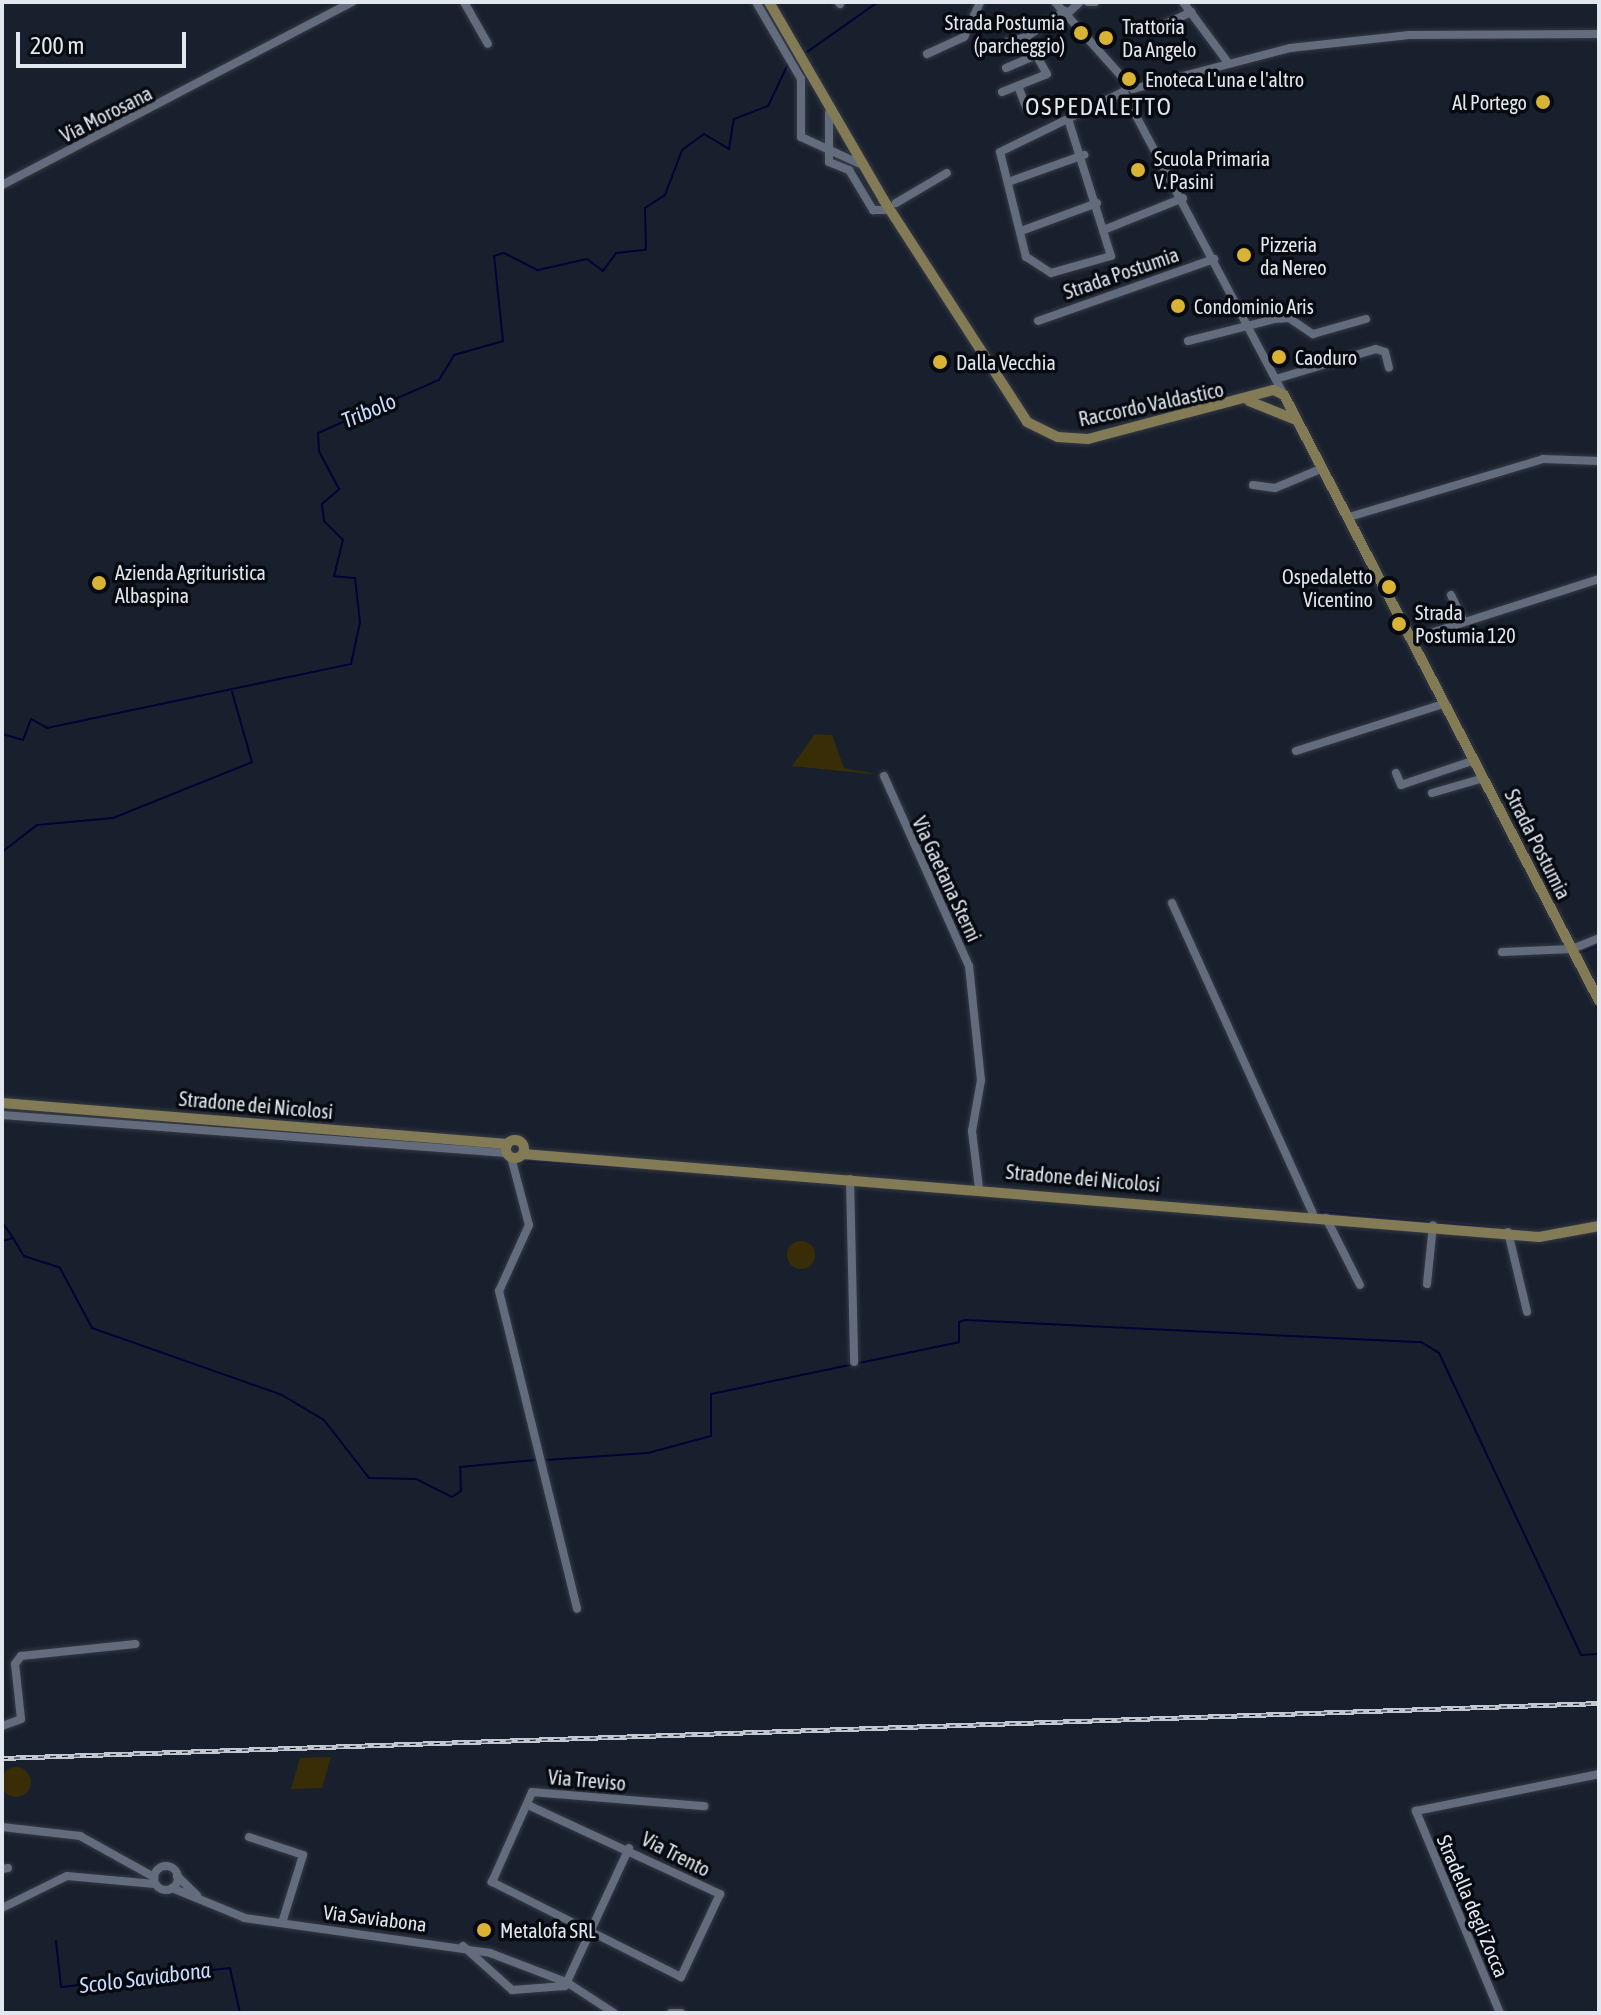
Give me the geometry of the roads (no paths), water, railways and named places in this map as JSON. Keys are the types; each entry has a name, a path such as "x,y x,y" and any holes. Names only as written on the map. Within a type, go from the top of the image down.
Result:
{"main road":[{"name":"Raccordo Valdastico","path":"769,2 1008,401 1044,432 1096,438 1270,393"},
{"name":"Raccordo Valdastico","path":"779,19 798,56 888,202"},
{"path":"1271,409 1270,393 1285,397"},
{"path":"1271,409 1285,397"},
{"name":"Strada Postumia","path":"1285,397 1599,1001"},
{"name":"Raccordo Valdastico","path":"1246,401 1271,409"},
{"path":"1271,409 1298,421"},
{"name":"Stradone dei Nicolosi","path":"2,1103 523,1154 1319,1214 1553,1238 1599,1226"},
{"name":"Stradone dei Nicolosi","path":"508,1151 520,1140 523,1154"}],"street":[{"name":"Via Morosana","path":"2,185 352,2"},
{"path":"464,2 488,44"},
{"path":"756,2 801,79 797,125 810,144 853,156 888,202"},
{"path":"927,54 964,37 980,2"},
{"name":"Strada Postumia","path":"1055,2 1128,90 1285,397"},
{"path":"1007,42 1026,37 1080,2"},
{"path":"1088,2 1095,2"},
{"path":"1183,2 1229,64"},
{"path":"1157,28 1191,12"},
{"path":"1069,122 1084,155 1111,256 1051,273 1026,257 1001,150 1069,122 1128,90 1290,48 1409,35 1599,34"},
{"path":"1002,92 1047,74 1026,37"},
{"path":"1006,68 1036,55"},
{"path":"798,56 832,120 831,150 872,210 947,173"},
{"path":"818,80 846,136"},
{"path":"1018,86 1026,107"},
{"path":"810,144 846,136"},
{"path":"831,150 846,136"},
{"path":"1008,182 1084,155"},
{"path":"1106,229 1183,198"},
{"path":"1021,231 1097,203"},
{"name":"Strada Postumia","path":"1038,321 1214,259"},
{"path":"1188,341 1289,318 1313,334 1366,319"},
{"path":"1270,393 1275,378 1376,349 1385,352 1389,368"},
{"path":"1349,517 1543,459 1599,461"},
{"path":"1253,485 1275,488 1323,468"},
{"path":"1412,639 1599,579"},
{"path":"1451,595 1464,622"},
{"path":"1296,751 1446,703"},
{"path":"1396,773 1401,785 1475,760"},
{"name":"Via Gaetana Sterni","path":"884,776 969,966 981,1080 972,1131 979,1188"},
{"path":"1432,793 1484,778"},
{"path":"1172,903 1319,1214 1360,1285"},
{"path":"1502,952 1572,949 1599,938"},
{"name":"Stradone dei Nicolosi","path":"2,1115 508,1151"},
{"path":"508,1151 528,1238 499,1291 577,1609"},
{"path":"850,1179 854,1362"},
{"path":"1427,1284 1433,1225"},
{"path":"1508,1232 1527,1312"},
{"path":"2,1726 21,1719 15,1664 21,1656 135,1644"},
{"name":"Stradella degli Zocca","path":"1500,2013 1416,1811 1599,1774"},
{"name":"Via Treviso","path":"591,1931 492,1882 532,1792 704,1806"},
{"name":"Via Trento","path":"528,1805 629,1848 720,1894 681,1977 591,1931"},
{"path":"2,1827 80,1836 134,1861 162,1867 177,1876 203,1901"},
{"path":"249,1837 303,1855 282,1923"},
{"path":"463,1946 467,1957 519,1993 568,1983 629,1848"},
{"path":"134,1861 154,1880 172,1888 177,1876"},
{"path":"154,1880 162,1867"},
{"path":"2,1908 67,1876 154,1880"},
{"name":"Via Saviabona","path":"172,1888 203,1901 282,1923 463,1946 568,1983 614,2013"},
{"path":"671,2013 681,2013"}],"waterway":[{"name":"Tribolo","path":"807,52 878,2"},
{"name":"Tribolo","path":"2,734 23,740 31,719 47,728 351,664 360,622 355,578 334,576 343,540 324,521 322,504 339,489 319,451 318,433 439,380 454,355 503,341 494,256 504,253 538,270 587,259 603,271 616,253 646,250 645,208 665,195 682,150 704,134 729,149 734,119 768,106 788,64"},
{"path":"2,852 37,825 113,818 252,762 232,692"},
{"path":"1582,952 1599,945"},
{"path":"1594,1002 1599,1012"},
{"path":"521,1161 624,1167"},
{"path":"1320,1212 1493,1228"},
{"path":"2,1222 13,1238 2,1241"},
{"path":"13,1238 24,1256 60,1268 92,1328 282,1395 324,1420 369,1478 416,1479 452,1497 461,1491 460,1467 536,1460"},
{"path":"545,1460 648,1453 711,1436 711,1394 959,1342 959,1322 965,1320 1421,1342 1439,1353 1581,1655 1599,1654"},
{"name":"Scolo Saviabona","path":"56,1941 61,1987 230,1968 240,2013"}],"railway":[{"path":"2,1758 1599,1703"}],"place":[{"name":"Strada Postumia (parcheggio)","path":"1081,33"},
{"name":"Trattoria Da Angelo","path":"1106,38"},
{"name":"Enoteca L'una e l'altro","path":"1129,79"},
{"name":"Al Portego","path":"1543,102"},
{"name":"Scuola Primaria V. Pasini","path":"1138,170"},
{"name":"Pizzeria da Nereo","path":"1244,255"},
{"name":"Condominio Aris","path":"1178,306"},
{"name":"Caoduro","path":"1279,357"},
{"name":"Dalla Vecchia","path":"940,362"},
{"name":"Azienda Agrituristica Albaspina","path":"99,583"},
{"name":"Ospedaletto Vicentino","path":"1389,587"},
{"name":"Strada Postumia 120","path":"1399,624"},
{"name":"Metalofa SRL","path":"484,1930"}],"district":[{"name":"OSPEDALETTO","path":"1099,107"}]}
